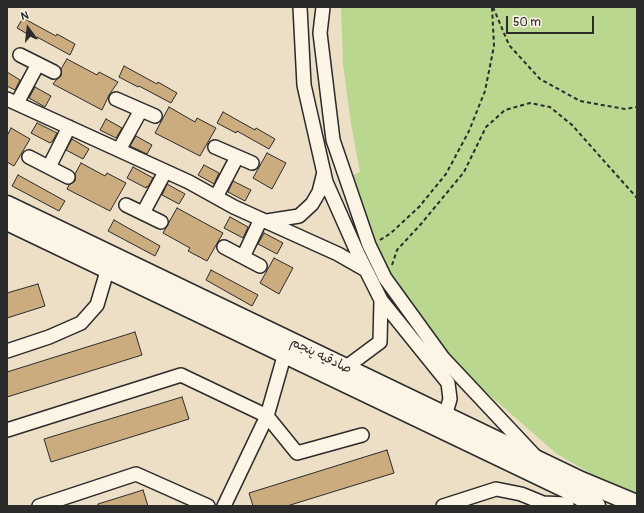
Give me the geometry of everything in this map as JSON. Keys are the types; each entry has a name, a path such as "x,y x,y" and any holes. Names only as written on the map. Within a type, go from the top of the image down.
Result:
{"street":[{"path":"300,7 304,85 324,172 366,270 381,300 448,383 450,399 443,423"},
{"path":"323,7 320,32 333,140 368,245 385,278 443,358 541,462"},
{"path":"20,55 54,72"},
{"path":"38,64 12,101 189,182 234,207 338,254 366,270"},
{"path":"116,99 155,116"},
{"path":"119,150 141,110"},
{"path":"49,167 69,127"},
{"path":"215,147 252,163"},
{"path":"216,197 237,156"},
{"path":"29,157 68,177"},
{"path":"143,214 165,172"},
{"path":"264,220 299,216 312,204 319,192 324,172"},
{"name":"صادقیه پنجم","path":"7,205 110,263"},
{"path":"126,205 161,222"},
{"path":"242,257 264,220"},
{"name":"صادقیه پنجم","path":"7,221 110,263 443,423 541,462 572,496 637,503"},
{"path":"224,248 260,266"},
{"path":"7,351 49,337 81,323 97,305 110,263"},
{"path":"345,368 380,342 381,300"},
{"path":"224,506 266,416 286,348"},
{"name":"صادقیه پنجم","path":"286,348 345,368 572,496 596,506"},
{"path":"7,430 181,375 266,416 297,453 362,435"},
{"path":"40,506 136,474 208,506"},
{"path":"444,506 496,489 521,494 543,503 572,496"}],"path":[{"path":"368,245 373,244 391,233 419,207 446,174 469,131 485,91 494,46 493,7"},
{"path":"493,7 509,45 540,79 580,101 625,109 637,107"},
{"path":"385,278 387,277 397,250 421,224 464,172 486,127 505,110 530,103 550,107 572,125 637,198"}],"green space":[{"path":"341,7 637,7 637,496 600,479 557,454 471,379 387,277 349,177 360,172 351,124 343,64"}],"building":[{"path":"23,18 56,36 57,34 75,44 70,55 17,28"},
{"path":"67,59 97,75 99,72 118,82 109,95 102,110 53,84 61,76 61,69"},
{"path":"124,66 177,93 171,103 119,77"},
{"path":"7,72 20,80 15,90 7,86"},
{"path":"35,87 51,96 45,107 29,98"},
{"path":"169,107 195,122 197,118 216,128 200,156 155,133"},
{"path":"223,112 255,130 256,128 275,139 269,149 237,131 236,133 217,123"},
{"path":"106,119 122,128 116,138 100,130"},
{"path":"37,123 57,133 52,142 50,143 31,133"},
{"path":"11,128 30,139 14,166 7,162 7,136"},
{"path":"136,136 152,145 147,154 130,146"},
{"path":"72,139 89,149 83,159 66,150"},
{"path":"267,153 286,163 272,189 253,178"},
{"path":"81,163 105,176 107,173 126,183 110,211 67,189 69,185 75,181 75,174"},
{"path":"204,165 219,173 214,184 198,175"},
{"path":"133,167 153,178 148,187 147,186 146,188 127,178"},
{"path":"18,175 65,201 59,211 12,186"},
{"path":"233,181 251,190 245,201 228,192"},
{"path":"167,184 185,194 179,204 162,195"},
{"path":"177,208 223,233 207,261 188,251 190,248 163,233"},
{"path":"230,217 248,227 243,238 224,228"},
{"path":"114,220 160,246 155,256 108,231"},
{"path":"264,233 283,243 277,254 258,244"},
{"path":"274,258 293,268 279,294 260,283"},
{"path":"211,270 258,295 252,306 206,280"},
{"path":"38,284 45,306 7,318 7,293"},
{"path":"135,332 142,355 7,397 7,372"},
{"path":"182,397 189,419 51,462 44,439"},
{"path":"387,450 394,473 287,506 253,506 249,493"},
{"path":"143,490 148,506 98,506 98,504"}]}
